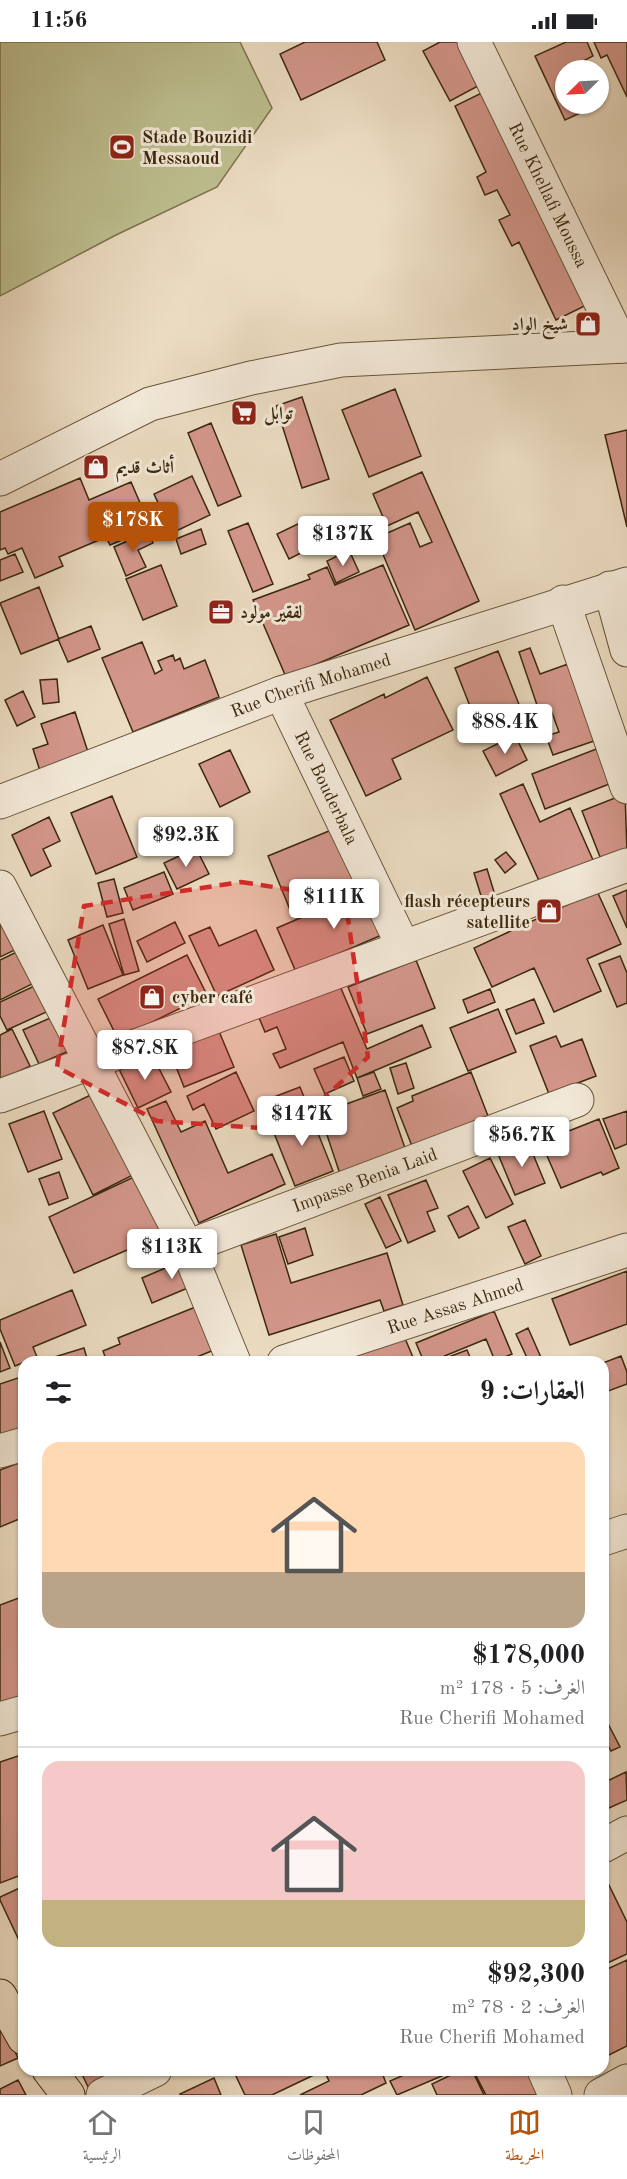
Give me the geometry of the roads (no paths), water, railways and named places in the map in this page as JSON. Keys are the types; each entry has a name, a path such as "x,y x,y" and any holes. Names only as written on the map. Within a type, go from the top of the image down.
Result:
{"main road":[{"path":"0,1996 18,2028"},
{"path":"54,2076 68,2095"}],"street":[{"name":"Rue Khellafi Moussa","path":"474,42 624,346"},
{"path":"0,479 150,404 251,378 340,360 624,346"},
{"path":"618,586 627,650"},
{"name":"Rue Cherifi Mohamed","path":"0,802 281,693 618,586"},
{"path":"564,602 627,787"},
{"name":"Rue Bouderbala","path":"281,693 402,946"},
{"path":"0,1095 627,865"},
{"path":"0,887 187,1246 232,1356"},
{"name":"Impasse Benia Laid","path":"187,1246 577,1100"},
{"name":"Rue Assas Ahmed","path":"302,1356 627,1250"},
{"path":"0,1451 18,1446"},
{"path":"609,1537 627,1531"},
{"path":"0,1719 18,1714"},
{"path":"609,1843 627,1833"},
{"path":"103,2095 143,2076"},
{"path":"547,2076 555,2095"},
{"path":"600,2095 627,2081"}],"place":[{"name":"Stade Bouzidi Messaoud","path":"122,147"},
{"name":"شيخ الواد","path":"588,324"},
{"name":"توابل","path":"244,413"},
{"name":"أثاث قديم","path":"96,467"},
{"name":"لفقير مولود","path":"221,612"},
{"name":"flash récepteurs satellite","path":"549,911"},
{"name":"cyber café","path":"152,997"}]}
